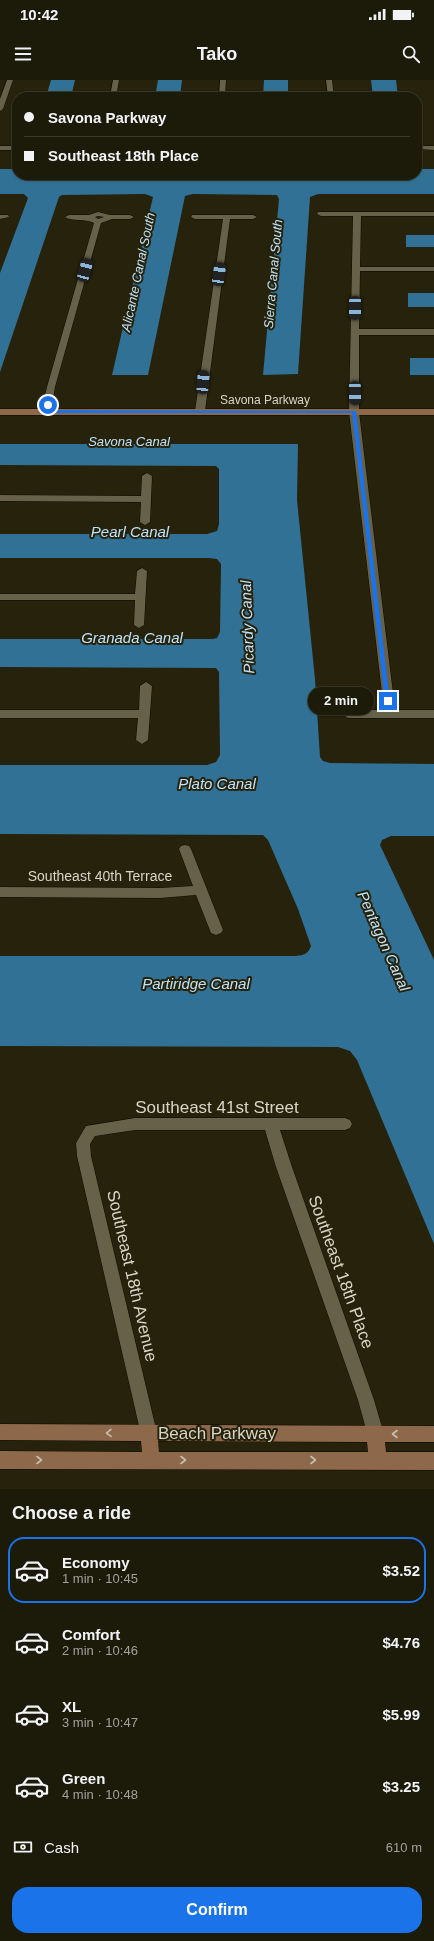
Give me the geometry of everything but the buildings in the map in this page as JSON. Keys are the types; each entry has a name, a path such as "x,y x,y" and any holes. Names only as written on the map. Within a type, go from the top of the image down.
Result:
{"street":[{"path":"0,109 10,80"},
{"path":"114,92 116,80"},
{"path":"222,92 223,80"},
{"path":"330,80 330,92"},
{"path":"0,148 12,148"},
{"path":"422,148 434,148"},
{"path":"321,214 434,214"},
{"path":"357,214 354,408 390,714"},
{"path":"69,217 106,220 109,217 130,217"},
{"path":"195,217 253,217"},
{"path":"200,408 204,371 228,217"},
{"path":"47,408 94,219"},
{"path":"356,269 434,269"},
{"path":"355,332 434,332"},
{"name":"Savona Parkway","path":"0,405 47,408 354,408 434,405"},
{"name":"Savona Parkway","path":"0,412 47,408"},
{"name":"Savona Parkway","path":"354,408 434,412"},
{"path":"145,522 148,476"},
{"path":"0,498 146,499"},
{"path":"139,625 142,571"},
{"path":"0,597 141,597"},
{"path":"142,740 146,686"},
{"path":"0,714 144,714"},
{"path":"348,714 434,714"},
{"name":"Southeast 40th Terrace","path":"185,849 216,930"},
{"name":"Southeast 40th Terrace","path":"0,892 160,892 201,890"},
{"name":"Southeast 41st Street","path":"91,1130 135,1124 345,1124"},
{"name":"Southeast 18th Place","path":"271,1124 284,1167 366,1400 375,1434"},
{"name":"Southeast 18th Avenue","path":"91,1130 83,1143 84,1156 142,1398 148,1432"},
{"name":"Beach Parkway","path":"0,1432 434,1434"},
{"path":"148,1432 152,1460"},
{"path":"375,1434 378,1460"},
{"name":"Beach Parkway","path":"0,1460 434,1460"}],"water":[{"path":"51,80 75,80 72,92 47,92"},
{"path":"158,80 182,80 181,92 156,92"},
{"path":"264,80 288,80 288,92 263,92"},
{"path":"371,80 396,80 397,92 372,92"},
{"path":"0,169 12,169 12,180 422,180 422,169 434,169 434,194 318,194 310,197 298,374 263,375 279,199 277,195 193,194 185,196 148,375 112,375 153,197 145,194 62,195 59,197 0,372 0,273 28,198 24,194 0,194"},
{"path":"406,235 434,235 434,247 406,247"},
{"path":"408,293 434,293 434,307 408,307"},
{"path":"410,358 434,358 434,375 410,375"},
{"path":"0,444 298,444 297,500 315,679 320,757 323,761 330,763 434,764 434,836 391,836 382,840 380,845 434,960 434,1244 357,1060 350,1051 338,1047 0,1046 0,956 296,956 305,954 309,951 311,946 298,909 268,840 263,835 0,834 0,765 207,765 216,762 220,755 219,672 216,668 0,667 0,639 217,638 220,632 221,564 217,559 208,558 0,558 0,534 207,534 217,531 219,524 219,469 216,466 0,465"}],"route":[{"path":"48,405 46,411 354,412 388,701"}],"water label":[{"name":"Alicante Canal South","path":"138,272"},
{"name":"Sierra Canal South","path":"273,274"},
{"name":"Savona Canal","path":"129,441"},
{"name":"Pearl Canal","path":"130,531"},
{"name":"Picardy Canal","path":"247,627"},
{"name":"Granada Canal","path":"132,637"},
{"name":"Plato Canal","path":"217,783"},
{"name":"Pentagon Canal","path":"384,941"},
{"name":"Partiridge Canal","path":"196,983"}]}
